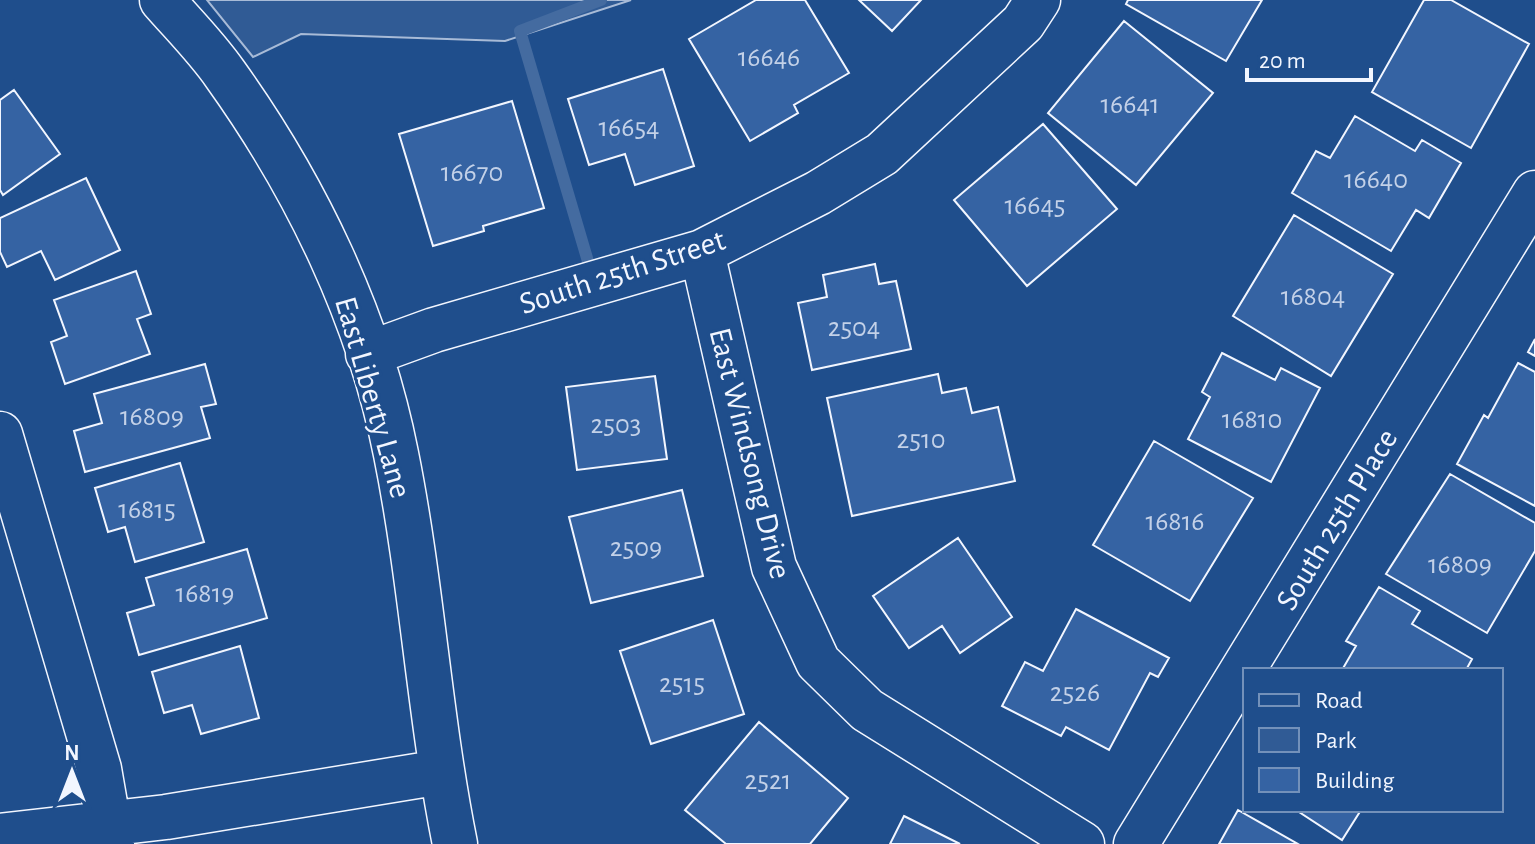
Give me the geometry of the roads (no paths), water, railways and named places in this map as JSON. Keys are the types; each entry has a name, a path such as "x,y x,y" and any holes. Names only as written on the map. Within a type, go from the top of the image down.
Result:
{"street":[{"name":"East Liberty Lane","path":"162,0 223,71 270,141 317,224 345,288 368,354 396,451 441,772 455,844"},
{"name":"South 25th Street","path":"368,354 449,325 702,252 818,193 882,154 1023,23 1038,0"},
{"name":"South 25th Place","path":"1244,668 1535,193"},
{"name":"East Windsong Drive","path":"702,252 774,567 818,662 867,710 1082,844"},
{"path":"0,434 99,769 110,834"},
{"name":"South 25th Place","path":"1136,844 1243,669"},
{"path":"0,836 110,834 441,772"}],"waterway":[{"path":"592,275 520,31 601,0"}]}
